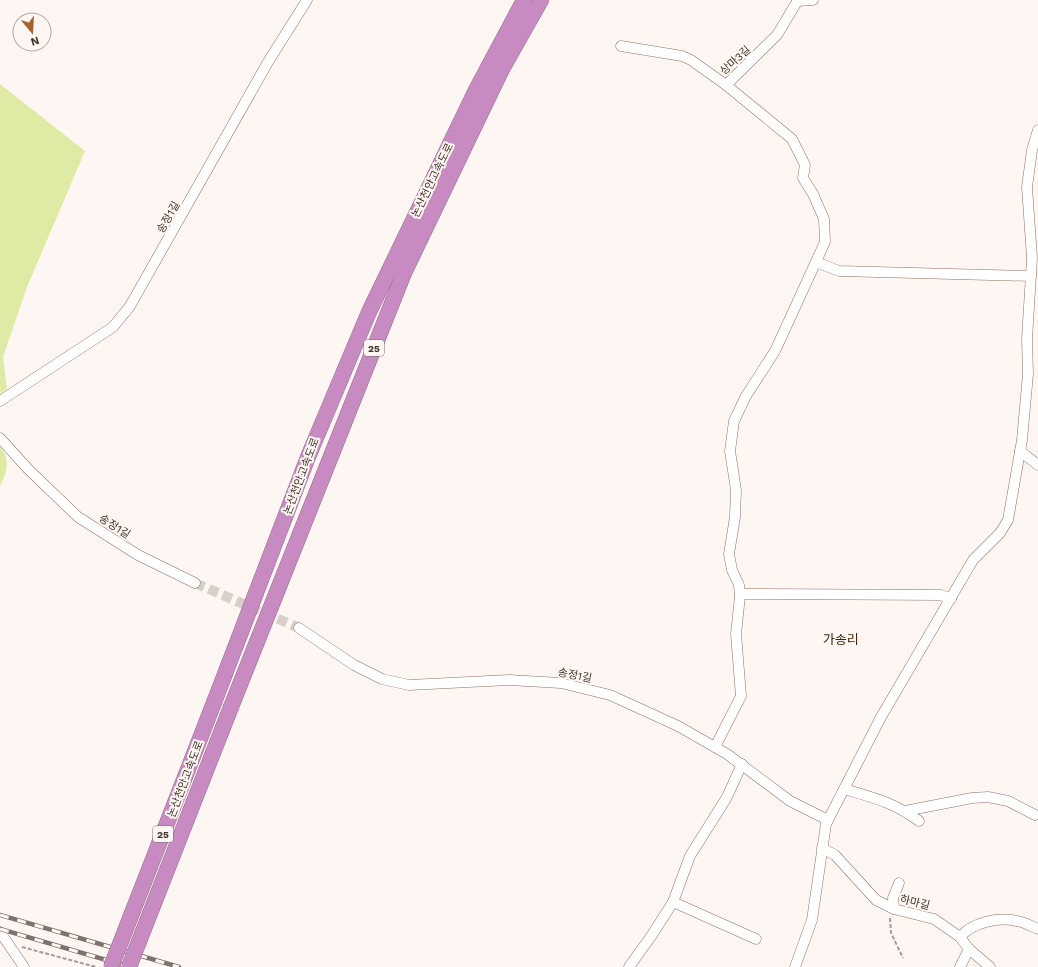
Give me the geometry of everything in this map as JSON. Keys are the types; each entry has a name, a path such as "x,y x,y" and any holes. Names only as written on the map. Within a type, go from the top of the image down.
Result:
{"highway":[{"name":"논산천안고속도로","path":"129,967 230,707 404,272 502,69 541,0"},
{"name":"논산천안고속도로","path":"111,967 308,457 369,312 476,90 523,2"}],"lane":[{"name":"송정1길","path":"0,401 113,327 130,306 268,62 307,0"},
{"path":"797,0 812,0"},
{"name":"상마3길","path":"621,46 682,56 691,60 726,85 777,35 797,0"},
{"path":"715,747 741,696 736,634 740,594 739,584 732,570 730,554 736,497 730,450 734,421 746,396 775,351 825,242 824,219 813,194 803,178 805,165 792,139 726,85"},
{"path":"795,967 812,920 822,848 828,820 881,717 973,560 1000,533 1008,520 1020,451 1034,310 1031,276 1035,257 1027,187 1032,150 1038,130"},
{"path":"816,262 839,271 1031,276"},
{"name":"송정1길","path":"0,438 28,469 78,517 138,555 195,583"},
{"path":"1020,451 1038,465"},
{"path":"740,594 941,595 951,599"},
{"name":"송정1길","path":"299,628 354,665 382,679 410,685 509,680 561,683 610,695 678,726 715,747 742,764 790,801 828,820"},
{"path":"628,967 652,935 673,902 690,856 727,797 742,764"},
{"path":"844,789 881,799 905,811 919,821"},
{"path":"905,811 972,798 988,797 1008,801 1034,815"},
{"name":"하마길","path":"822,848 835,855 876,900 894,909 934,919 960,937 969,949 990,967"},
{"path":"894,909 893,898 899,884"},
{"path":"673,902 756,939"},
{"path":"960,937 964,932 975,926 995,920 1017,921 1038,929"},
{"path":"0,932 24,967"},
{"path":"960,967 969,949"}],"path":[{"path":"894,909 889,920 891,933 903,958"},
{"path":"7,942 96,967"}],"green space":[{"path":"0,84 85,151 27,287 3,357 7,389 0,393"},
{"path":"0,447 6,456 7,466 0,486"}],"tunnel":[{"path":"195,583 299,628"}],"railway":[{"path":"0,915 179,967"},
{"path":"0,929 130,967"}],"district":[{"name":"가송리","path":"841,639"}]}
